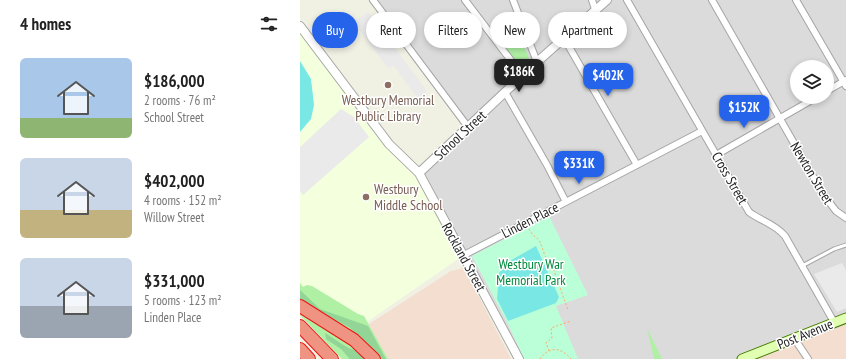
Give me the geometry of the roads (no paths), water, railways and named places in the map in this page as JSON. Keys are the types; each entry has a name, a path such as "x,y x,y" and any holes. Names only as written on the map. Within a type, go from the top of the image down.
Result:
{"highway":[{"path":"300,306 354,340 374,359"},
{"path":"300,326 332,359"},
{"path":"300,350 309,359"}],"main road":[{"name":"Post Avenue","path":"742,359 846,318"}],"street":[{"path":"373,0 468,127"},
{"path":"465,0 522,75"},
{"path":"513,0 536,62"},
{"path":"592,0 595,9"},
{"name":"School Street","path":"592,12 607,0"},
{"name":"Cross Street","path":"627,0 749,212 758,219 779,229 785,236 834,322"},
{"name":"Newton Street","path":"712,0 829,203 836,211 846,218"},
{"path":"796,0 845,83 834,88"},
{"name":"Rockland Street","path":"300,26 389,144 419,173 519,359"},
{"name":"School Street","path":"419,173 552,48"},
{"path":"570,48 637,164"},
{"path":"505,92 547,165 566,202"},
{"path":"716,155 805,104"},
{"name":"Linden Place","path":"464,255 702,131"},
{"path":"794,338 808,359"}],"lane":[{"path":"802,266 834,249 846,245"}],"place":[{"name":"Westbury Memorial Public Library","path":"388,85"},
{"name":"Westbury Middle School","path":"366,197"}],"park label":[{"name":"Westbury War Memorial Park","path":"531,272"}]}
